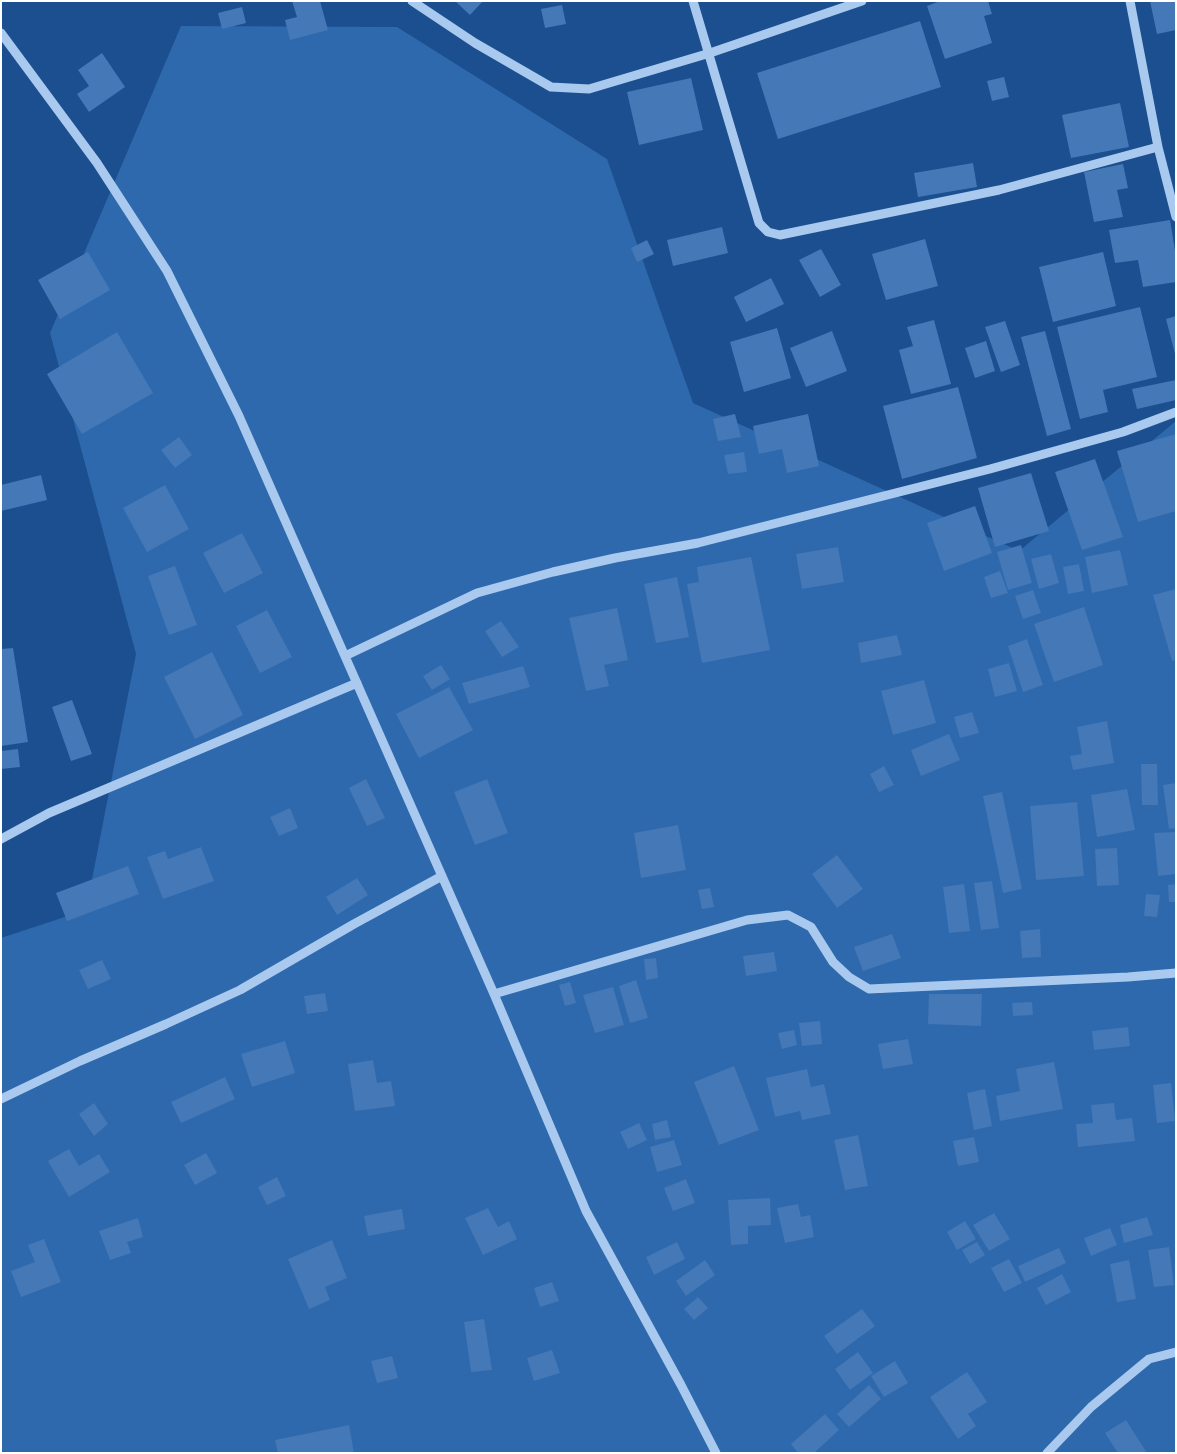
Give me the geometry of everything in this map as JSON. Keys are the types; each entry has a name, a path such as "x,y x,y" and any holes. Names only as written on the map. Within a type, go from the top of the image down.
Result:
{"street":[{"path":"412,1 475,43 551,87 590,89 710,53 862,1"},
{"path":"693,1 759,223 768,232 780,235 999,190 1158,147"},
{"path":"1130,1 1158,147 1176,217"},
{"path":"1,33 98,163 167,271 240,416 494,994 586,1211 716,1453"},
{"path":"345,656 477,593 597,562 698,543 990,469 1123,432 1176,412"},
{"path":"1,839 49,813 356,683"},
{"path":"1,1099 80,1060 240,990 442,876"},
{"path":"494,994 747,920 788,915 812,927 834,962 849,976 869,989 1176,974"},
{"path":"1046,1453 1091,1407 1149,1359 1176,1352"}],"shaded area":[{"path":"181,26 397,27 607,159 693,403 1019,551 1176,421 1176,1453 1,1453 1,938 86,910 136,654 50,333"}],"building":[{"path":"292,1 320,1 328,30 290,40 285,20 297,17"},
{"path":"455,1 483,1 470,15"},
{"path":"940,1 988,1 992,14 984,16 992,43 945,59 927,6"},
{"path":"1150,1 1176,1 1176,30 1157,34"},
{"path":"562,5 566,24 545,28 541,9"},
{"path":"242,7 246,23 222,29 218,13"},
{"path":"920,21 941,87 778,139 757,73"},
{"path":"102,53 125,87 89,112 77,94 89,86 78,70"},
{"path":"1004,77 1009,97 992,101 987,81"},
{"path":"691,78 703,130 639,145 627,92"},
{"path":"1120,103 1129,147 1071,158 1062,115"},
{"path":"973,163 977,187 918,197 914,173"},
{"path":"1123,164 1128,188 1117,190 1123,217 1094,222 1084,172"},
{"path":"1170,220 1176,257 1176,282 1143,287 1138,260 1115,263 1109,230"},
{"path":"722,227 728,253 673,266 667,240"},
{"path":"925,239 938,286 886,300 872,254"},
{"path":"647,240 654,254 637,262 631,248"},
{"path":"821,249 841,285 820,297 799,260"},
{"path":"88,252 110,290 60,319 38,280"},
{"path":"1103,252 1116,306 1053,322 1039,267"},
{"path":"771,278 784,304 746,322 734,297"},
{"path":"1140,307 1157,377 1103,390 1108,412 1080,419 1057,327"},
{"path":"1176,316 1176,354 1175,354 1166,319"},
{"path":"934,320 951,384 911,394 899,350 913,346 907,327"},
{"path":"1005,321 1020,365 1001,372 985,327"},
{"path":"777,328 791,378 744,392 730,342"},
{"path":"832,331 847,371 806,387 790,348"},
{"path":"1045,331 1071,429 1047,436 1021,337"},
{"path":"117,332 153,393 82,434 47,374"},
{"path":"986,341 995,371 975,378 965,348"},
{"path":"1176,380 1176,400 1137,409 1132,389"},
{"path":"958,387 977,458 902,479 883,406"},
{"path":"735,414 741,437 718,441 713,419"},
{"path":"808,414 819,466 787,473 782,449 759,454 753,426"},
{"path":"1176,434 1176,511 1138,522 1117,451"},
{"path":"179,437 192,455 175,468 161,450"},
{"path":"744,452 747,472 728,474 724,455"},
{"path":"1095,459 1123,537 1082,550 1055,472"},
{"path":"1031,473 1049,531 995,547 978,488"},
{"path":"41,475 47,500 1,511 1,485"},
{"path":"165,485 189,529 147,552 123,508"},
{"path":"975,506 992,553 944,571 927,523"},
{"path":"242,533 263,573 224,593 203,553"},
{"path":"1021,545 1032,583 1008,590 997,552"},
{"path":"838,547 844,582 802,589 796,554"},
{"path":"1120,550 1128,585 1092,593 1085,557"},
{"path":"1051,554 1059,583 1039,589 1031,559"},
{"path":"751,557 770,650 702,663 687,584 699,582 697,567"},
{"path":"1079,564 1084,591 1068,594 1063,567"},
{"path":"175,566 197,625 169,635 148,576"},
{"path":"1000,571 1008,593 991,598 984,577"},
{"path":"677,577 689,637 656,643 644,584"},
{"path":"1176,589 1176,660 1172,661 1153,595"},
{"path":"1033,590 1041,613 1023,619 1015,596"},
{"path":"1084,607 1103,665 1054,682 1034,624"},
{"path":"617,608 628,660 604,665 609,686 586,691 569,618"},
{"path":"267,610 292,657 260,673 236,626"},
{"path":"501,621 519,647 502,657 485,631"},
{"path":"897,635 902,655 861,663 858,643"},
{"path":"1027,639 1043,685 1023,692 1008,646"},
{"path":"13,648 28,742 1,746 1,649"},
{"path":"212,652 243,715 195,739 164,677"},
{"path":"1009,663 1017,691 995,697 988,669"},
{"path":"441,665 450,679 432,690 423,676"},
{"path":"523,666 530,687 469,704 462,683"},
{"path":"924,680 936,723 893,735 881,691"},
{"path":"449,687 473,730 419,758 396,714"},
{"path":"72,700 92,754 71,761 52,707"},
{"path":"972,712 979,733 960,738 954,717"},
{"path":"1107,721 1114,763 1073,770 1070,756 1082,754 1077,727"},
{"path":"949,734 960,760 921,776 911,750"},
{"path":"18,749 20,767 1,769 1,751"},
{"path":"1141,764 1157,764 1158,805 1142,805"},
{"path":"884,766 894,785 879,792 870,774"},
{"path":"366,779 385,818 367,826 349,788"},
{"path":"487,779 508,833 475,845 454,792"},
{"path":"1176,783 1176,828 1169,829 1163,785"},
{"path":"1127,789 1135,830 1097,837 1091,795"},
{"path":"1002,792 1022,889 1003,893 983,796"},
{"path":"1077,802 1084,876 1036,880 1030,806"},
{"path":"290,808 298,828 279,836 270,817"},
{"path":"678,825 686,870 641,878 634,833"},
{"path":"1176,832 1176,874 1158,876 1154,833"},
{"path":"201,847 214,881 163,899 147,857 165,851 168,859"},
{"path":"1117,848 1119,885 1097,886 1095,849"},
{"path":"837,855 863,889 837,908 812,874"},
{"path":"128,866 139,894 67,921 56,893"},
{"path":"357,878 368,895 337,915 326,897"},
{"path":"992,881 999,928 981,930 974,883"},
{"path":"964,884 970,931 949,933 943,887"},
{"path":"1176,884 1176,902 1169,902 1168,885"},
{"path":"710,888 714,907 702,909 698,890"},
{"path":"1146,894 1160,895 1157,917 1144,916"},
{"path":"1040,929 1041,957 1022,958 1020,931"},
{"path":"892,934 901,958 863,971 854,947"},
{"path":"774,952 777,971 746,976 743,956"},
{"path":"656,958 658,978 646,980 644,959"},
{"path":"102,960 111,979 88,989 79,970"},
{"path":"636,980 648,1018 630,1023 619,986"},
{"path":"570,982 576,1003 565,1006 559,985"},
{"path":"613,987 624,1025 595,1033 583,995"},
{"path":"325,993 328,1011 307,1014 304,996"},
{"path":"929,994 982,994 981,1026 928,1024"},
{"path":"1032,1002 1033,1015 1013,1016 1012,1003"},
{"path":"820,1021 822,1044 802,1046 799,1023"},
{"path":"1128,1027 1130,1046 1094,1050 1092,1031"},
{"path":"794,1030 797,1045 782,1049 778,1033"},
{"path":"908,1039 913,1064 883,1069 878,1044"},
{"path":"285,1041 295,1073 252,1087 241,1054"},
{"path":"373,1060 377,1083 391,1081 395,1106 355,1111 348,1064"},
{"path":"1054,1062 1063,1109 1000,1121 996,1096 1020,1091 1016,1069"},
{"path":"734,1066 759,1130 719,1145 694,1082"},
{"path":"807,1069 811,1087 824,1084 831,1114 802,1120 800,1111 775,1117 766,1078"},
{"path":"225,1077 235,1099 181,1123 171,1102"},
{"path":"1171,1083 1175,1121 1157,1123 1153,1085"},
{"path":"985,1089 992,1126 974,1130 967,1093"},
{"path":"94,1103 108,1124 94,1136 79,1114"},
{"path":"1114,1103 1116,1120 1132,1118 1135,1141 1078,1147 1076,1124 1093,1123 1091,1105"},
{"path":"667,1120 671,1137 655,1140 652,1124"},
{"path":"639,1123 647,1140 628,1149 620,1132"},
{"path":"858,1135 868,1186 845,1190 834,1140"},
{"path":"974,1137 979,1162 958,1166 953,1141"},
{"path":"674,1140 682,1165 657,1172 650,1147"},
{"path":"69,1149 79,1166 99,1154 110,1172 69,1197 48,1161"},
{"path":"206,1153 217,1173 195,1185 184,1165"},
{"path":"277,1177 286,1196 267,1205 258,1187"},
{"path":"686,1179 695,1203 673,1211 664,1188"},
{"path":"770,1198 771,1225 748,1226 748,1244 731,1245 728,1200"},
{"path":"798,1204 801,1217 810,1215 814,1237 785,1243 777,1208"},
{"path":"488,1208 498,1227 509,1221 517,1239 483,1255 465,1218"},
{"path":"402,1209 405,1229 368,1236 364,1216"},
{"path":"994,1213 1010,1239 989,1251 973,1225"},
{"path":"1147,1217 1153,1235 1124,1243 1120,1225"},
{"path":"138,1218 143,1237 127,1242 131,1253 110,1260 99,1231"},
{"path":"965,1221 976,1239 957,1250 947,1232"},
{"path":"1110,1228 1117,1245 1091,1256 1084,1238"},
{"path":"44,1239 61,1282 21,1297 11,1271 35,1262 28,1245"},
{"path":"332,1240 347,1278 325,1287 330,1300 309,1309 288,1259"},
{"path":"677,1242 685,1259 654,1275 646,1257"},
{"path":"977,1242 985,1255 970,1264 962,1250"},
{"path":"1169,1247 1174,1285 1154,1287 1148,1250"},
{"path":"1059,1248 1066,1263 1025,1282 1018,1266"},
{"path":"1009,1259 1022,1283 1004,1292 991,1268"},
{"path":"705,1260 715,1275 686,1296 676,1281"},
{"path":"1129,1260 1136,1299 1117,1302 1110,1264"},
{"path":"1062,1274 1071,1292 1046,1305 1037,1288"},
{"path":"552,1282 559,1301 540,1307 534,1288"},
{"path":"698,1297 708,1308 694,1320 684,1309"},
{"path":"862,1309 875,1326 837,1354 824,1336"},
{"path":"484,1319 492,1370 471,1372 464,1322"},
{"path":"552,1350 560,1373 534,1381 527,1358"},
{"path":"858,1352 873,1373 850,1390 835,1369"},
{"path":"392,1356 398,1378 377,1383 371,1361"},
{"path":"895,1361 908,1383 884,1397 871,1376"},
{"path":"967,1372 987,1402 968,1414 976,1426 958,1439 930,1397"},
{"path":"869,1385 881,1399 849,1427 837,1414"},
{"path":"825,1414 839,1430 814,1453 798,1453 791,1444"},
{"path":"1126,1420 1147,1453 1118,1453 1105,1433"},
{"path":"349,1425 354,1453 278,1453 275,1440"}]}
